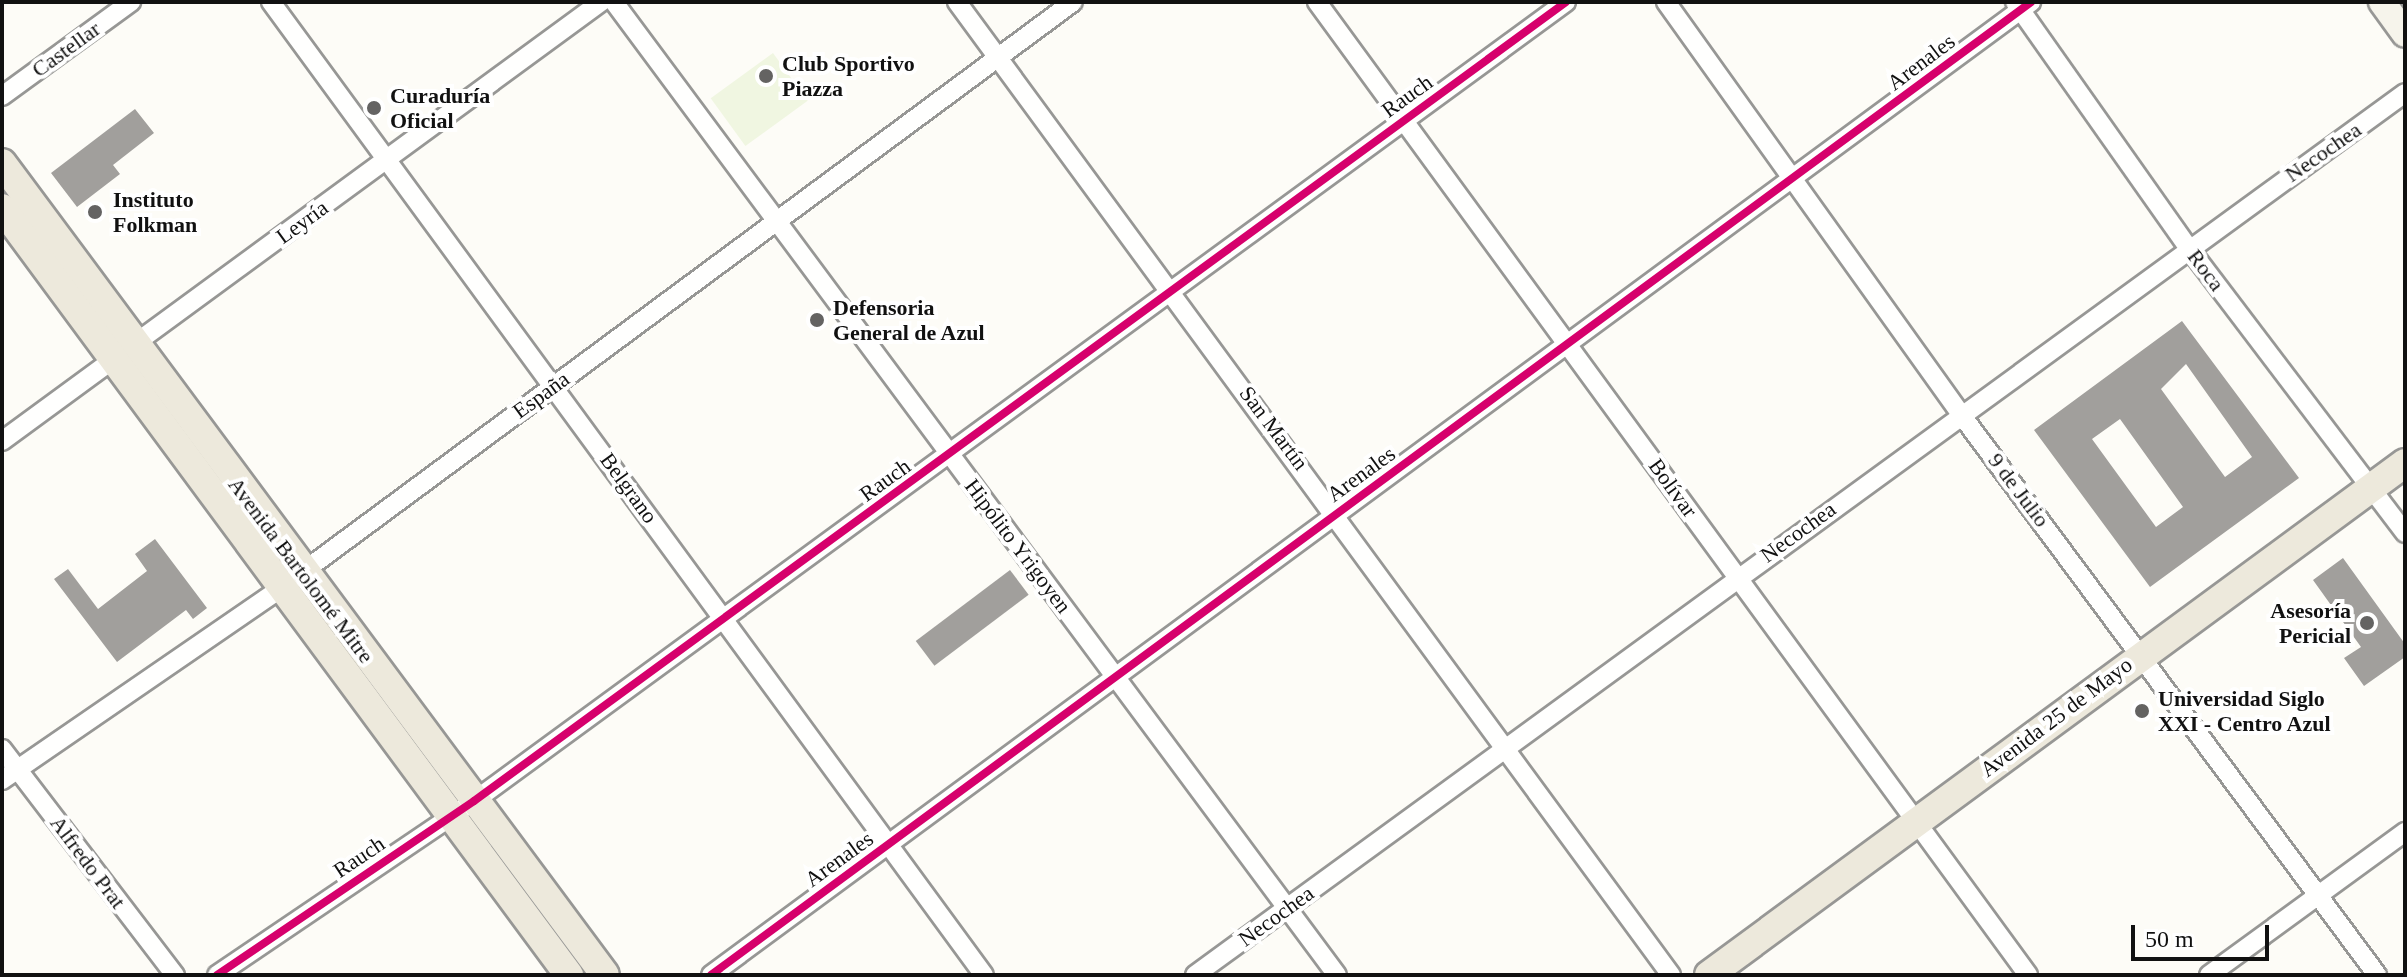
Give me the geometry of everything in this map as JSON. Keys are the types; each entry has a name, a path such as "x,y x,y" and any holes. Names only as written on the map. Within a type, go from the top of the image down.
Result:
{"main road":[{"path":"2382,2 2405,34"},
{"name":"Avenida Bartolomé Mitre","path":"2,163 123,354"},
{"name":"Avenida Bartolomé Mitre","path":"2,208 123,354 291,580 451,817 569,975"},
{"name":"Avenida 25 de Mayo","path":"1709,975 2405,463"},
{"name":"Avenida Bartolomé Mitre","path":"291,580 474,801 605,975"}],"street":[{"name":"Castellar","path":"2,96 131,2"},
{"name":"Belgrano","path":"271,2 984,975"},
{"name":"Leyría","path":"2,441 601,2"},
{"name":"Hipólito Yrigoyen","path":"614,2 1337,975"},
{"name":"San Martín","path":"957,2 1337,514 1671,975"},
{"name":"España","path":"10,775 291,580 554,385 780,223 1073,2"},
{"name":"Bolívar","path":"1317,2 2028,975"},
{"name":"Rauch","path":"217,975 474,801 1566,2"},
{"name":"9 de Julio","path":"1666,2 1960,413 2143,653 2316,896 2377,975"},
{"name":"Arenales","path":"711,975 1796,180 2022,5"},
{"name":"Roca","path":"2022,5 2188,247 2405,533"},
{"name":"Necochea","path":"1195,975 1503,746 2188,247 2405,93"},
{"name":"Alfredo Prat","path":"2,749 10,775 175,975"},
{"path":"2209,975 2405,832"}],"green space":[{"name":"Club Sportivo Piazza","path":"773,53 808,101 745,146 711,98"}],"building":[{"path":"135,109 154,133 113,165 120,174 77,207 51,173"},
{"path":"2182,321 2299,478 2150,587 2034,430","holes":["2186,364 2252,457 2225,477 2161,389","2120,419 2183,507 2156,527 2092,439"]},
{"path":"155,539 207,608 193,619 186,610 117,662 54,579 68,569 98,609 147,571 135,554"},
{"name":"Asesoría Pericial","path":"2343,558 2405,644 2405,657 2364,686 2344,658 2361,647 2313,580"},
{"path":"1010,570 1029,595 934,666 916,641"}],"cycle path":[{"path":"217,975 474,801 1566,2"},
{"path":"711,975 2031,2"}],"place":[{"name":"Club Sportivo Piazza","path":"766,76"},
{"name":"Curaduría Oficial","path":"374,108"},
{"name":"Instituto Folkman","path":"95,212"},
{"name":"Defensoria General de Azul","path":"817,320"},
{"name":"Asesoría Pericial","path":"2367,623"},
{"name":"Universidad Siglo XXI - Centro Azul","path":"2142,711"}]}
